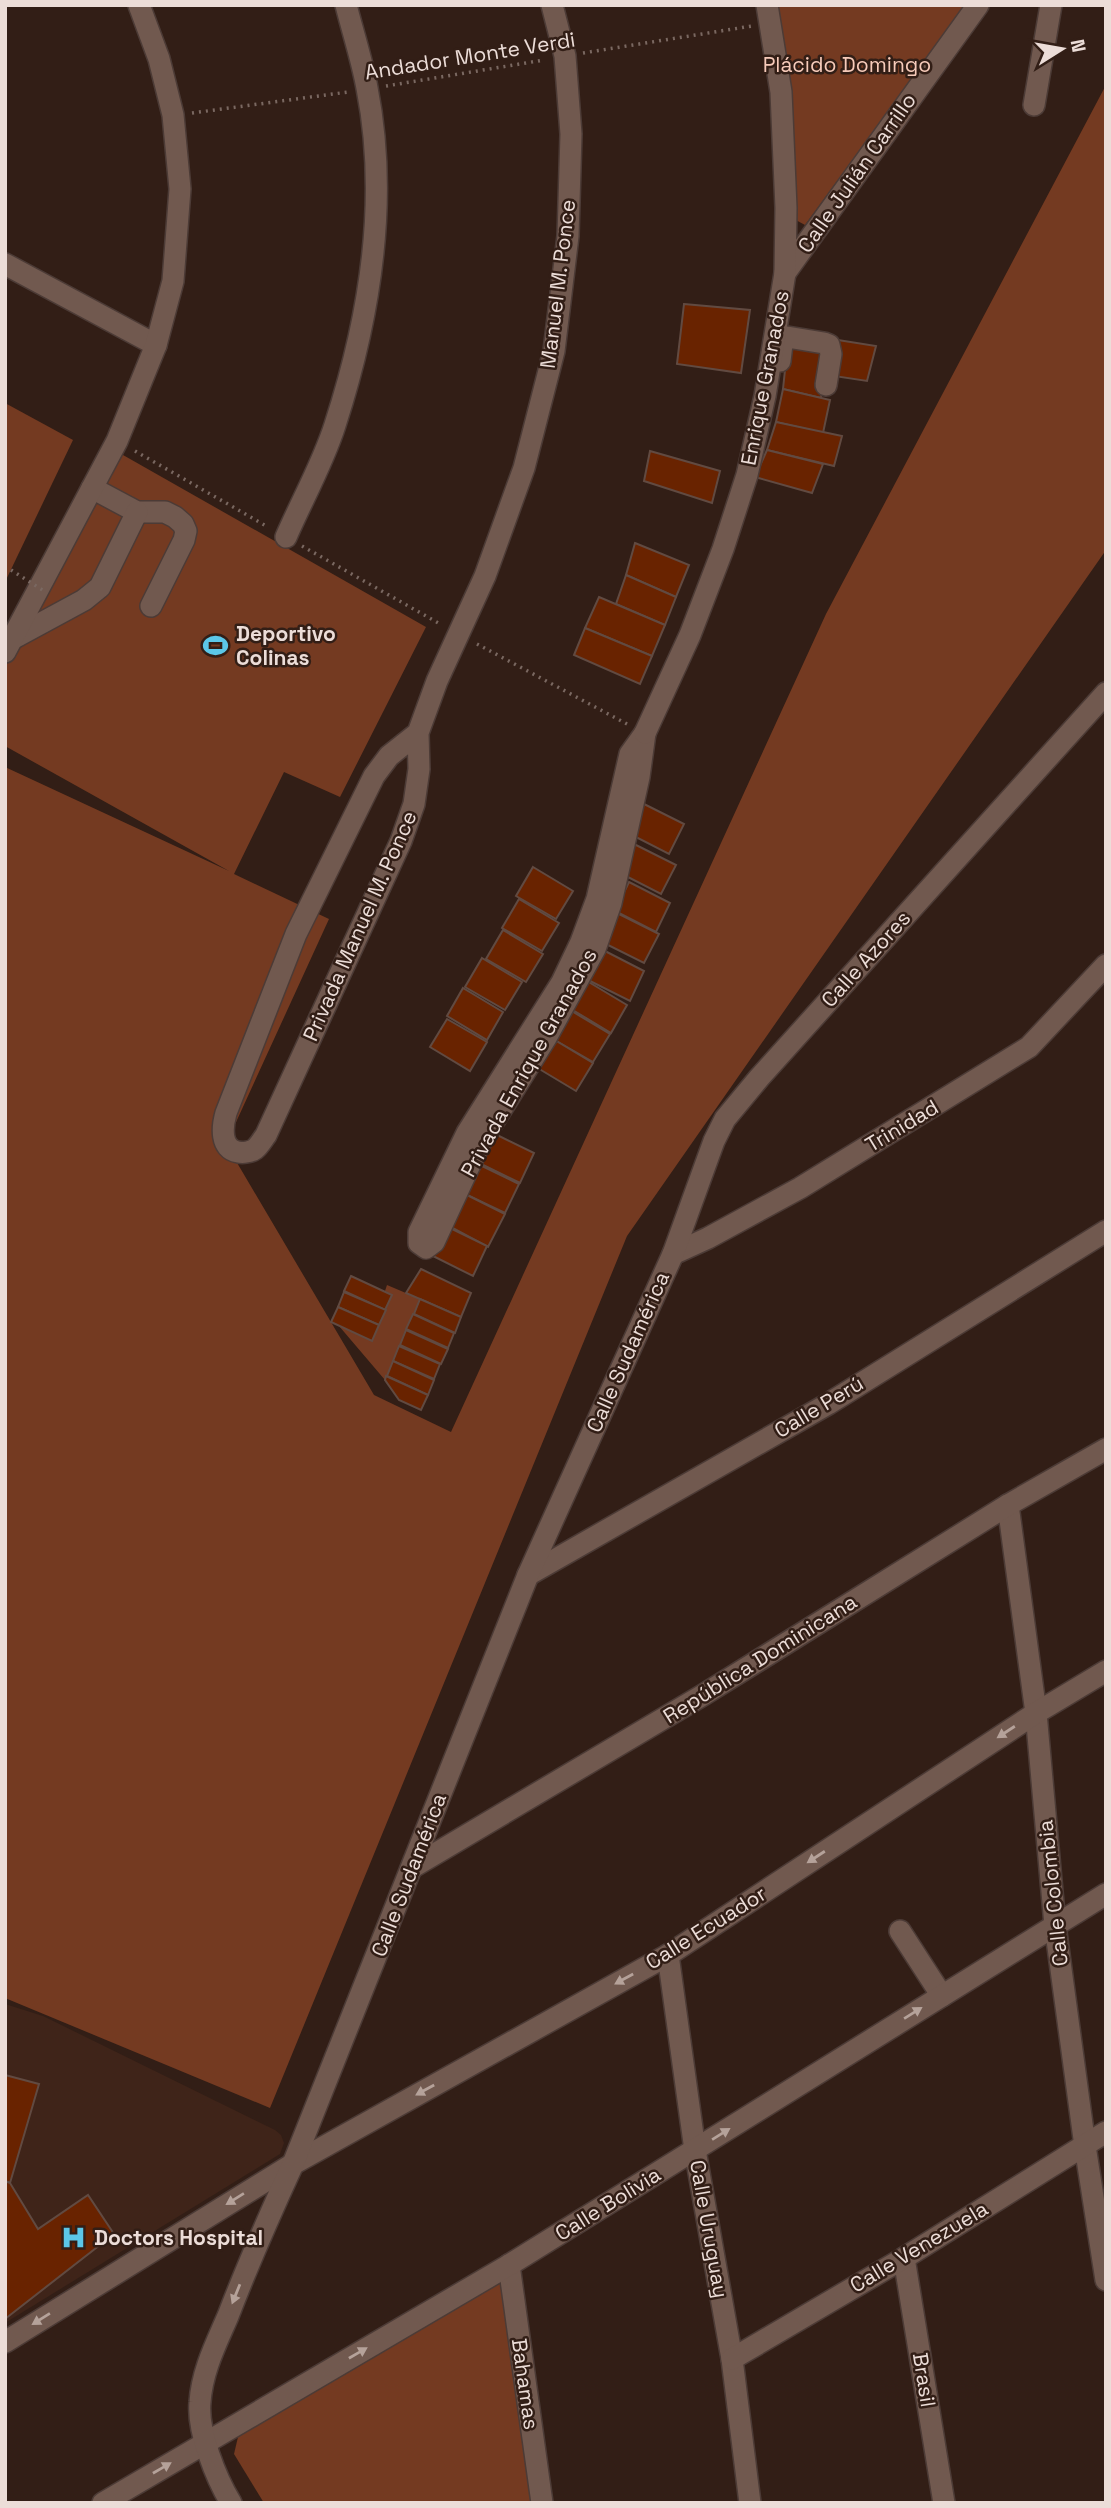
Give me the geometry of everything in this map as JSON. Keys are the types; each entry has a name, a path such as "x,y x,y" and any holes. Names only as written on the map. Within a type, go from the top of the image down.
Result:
{"street":[{"path":"8,645 117,441 156,345 173,281 180,189 173,115 159,59 139,5"},
{"path":"286,537 335,427 359,341 374,258 376,161 368,89 346,5"},
{"name":"Manuel M. Ponce","path":"459,634 485,576 524,468 554,351 568,223 571,134 565,56 552,5"},
{"name":"Calle Julián Carrillo","path":"785,273 978,5"},
{"path":"1034,105 1051,5"},
{"name":"Enrique Granados","path":"645,733 690,635 723,549 747,475 765,396 785,273 786,208 781,92 769,14"},
{"path":"5,264 156,345"},
{"path":"765,396 774,395 776,392 782,344 787,337 829,345 831,354 826,385"},
{"path":"92,488 137,512 165,512 183,524 186,531 184,540 151,606"},
{"path":"8,645 84,600 100,587 137,512"},
{"name":"Privada Manuel M. Ponce","path":"418,733 389,756 374,776 296,934 254,1037 222,1126 224,1141 231,1150 243,1153 256,1149 266,1135 401,841 414,804 419,769 418,733 437,681 459,634"},
{"name":"Calle Azores","path":"673,1254 714,1141 725,1119 1106,694"},
{"name":"Privada Enrique Granados","path":"645,733 639,778 611,903 594,949 546,1038 479,1145 434,1242 426,1248 419,1243 419,1232 467,1133 562,982 581,942 597,900 630,754 645,733"},
{"name":"Trinidad","path":"673,1254 800,1188 1029,1047 1106,965"},
{"name":"Calle Perú","path":"528,1575 828,1404 1106,1231"},
{"name":"Calle Sudamérica","path":"231,2503 205,2443 200,2404 207,2366 258,2240 293,2164 528,1575 673,1254"},
{"name":"República Dominicana","path":"413,1867 703,1695 1008,1505 1106,1449"},
{"name":"Calle Colombia","path":"1008,1505 1036,1713 1055,1925 1106,2280"},
{"name":"Calle Ecuador","path":"5,2342 293,2164 668,1955 1036,1713 1106,1671"},
{"name":"Calle Bolivia","path":"103,2503 509,2265 1106,1894"},
{"path":"900,1931 942,1996"},
{"name":"Calle Uruguay","path":"668,1955 695,2150 732,2359 750,2503"},
{"name":"Calle Venezuela","path":"732,2359 904,2258 1106,2132"},
{"name":"Brasil","path":"904,2258 944,2503"},
{"name":"Bahamas","path":"509,2265 542,2503"}],"path":[{"name":"Andador Monte Verdi","path":"173,115 368,89 565,56 769,14"},
{"path":"117,441 459,634 645,733"},
{"path":"11,570 44,591"}],"shaded area":[{"name":"Doctors Hospital","path":"5,2004 43,2016 275,2130 284,2143 280,2154 5,2323"}],"green space":[{"name":"Plácido Domingo","path":"774,5 966,5 805,225 794,219"},
{"path":"1106,85 1106,550 627,1236 270,2108 5,1998 5,767 229,871 5,746 5,664 116,451 426,627 340,797 284,772 234,874 329,919 226,1144 374,1395 451,1432 826,614"},
{"path":"5,403 73,440 5,582"},
{"path":"387,1285 420,1299 385,1380 339,1326 372,1340 392,1295 385,1291"},
{"path":"500,2281 506,2292 536,2503 264,2503 234,2454 238,2437 489,2282"}],"building":[{"path":"684,304 750,310 741,373 677,364"},
{"path":"838,340 876,346 867,381 834,376"},
{"path":"788,342 827,352 821,398 783,389"},
{"path":"783,389 830,400 823,433 776,422"},
{"path":"776,422 842,436 834,466 767,450"},
{"path":"767,450 823,464 812,493 755,477"},
{"path":"650,451 720,471 712,503 644,481"},
{"path":"635,543 689,565 676,597 626,575"},
{"path":"626,575 676,597 665,625 616,604"},
{"path":"599,597 665,625 652,656 585,628"},
{"path":"585,628 652,656 640,684 574,655"},
{"path":"642,803 684,824 669,854 628,833"},
{"path":"634,844 676,865 661,894 620,873"},
{"path":"533,867 573,891 556,919 516,896"},
{"path":"629,882 670,903 656,932 615,911"},
{"path":"519,899 559,923 542,951 502,928"},
{"path":"617,913 659,934 644,963 602,942"},
{"path":"503,930 543,954 526,982 486,959"},
{"path":"603,950 644,971 630,1001 588,980"},
{"path":"482,958 522,982 505,1010 465,987"},
{"path":"587,981 627,1005 611,1033 571,1009"},
{"path":"463,988 503,1012 487,1040 447,1016"},
{"path":"570,1010 610,1034 593,1062 553,1039"},
{"path":"447,1019 487,1042 470,1071 430,1047"},
{"path":"553,1039 593,1063 576,1091 536,1067"},
{"path":"493,1133 534,1153 520,1183 479,1163"},
{"path":"478,1164 519,1184 505,1213 463,1193"},
{"path":"463,1193 505,1214 488,1247 447,1225"},
{"path":"446,1226 487,1246 473,1276 431,1255"},
{"path":"421,1269 471,1293 461,1317 406,1293"},
{"path":"351,1276 392,1295 385,1310 344,1291"},
{"path":"344,1292 386,1310 379,1325 338,1307"},
{"path":"420,1299 461,1317 455,1333 414,1314"},
{"path":"338,1307 379,1325 372,1341 331,1322"},
{"path":"413,1314 454,1333 448,1348 406,1329"},
{"path":"406,1330 448,1349 441,1364 400,1345"},
{"path":"399,1346 440,1364 434,1379 393,1361"},
{"path":"393,1361 434,1380 428,1395 387,1376"},
{"path":"386,1376 428,1395 421,1410 399,1400 385,1380"},
{"path":"5,2075 39,2084 10,2183 5,2181"},
{"path":"5,2181 10,2183 38,2229 88,2195 114,2234 5,2319"}],"place":[{"name":"Deportivo Colinas","path":"216,646"},
{"name":"Doctors Hospital","path":"74,2238"}]}
